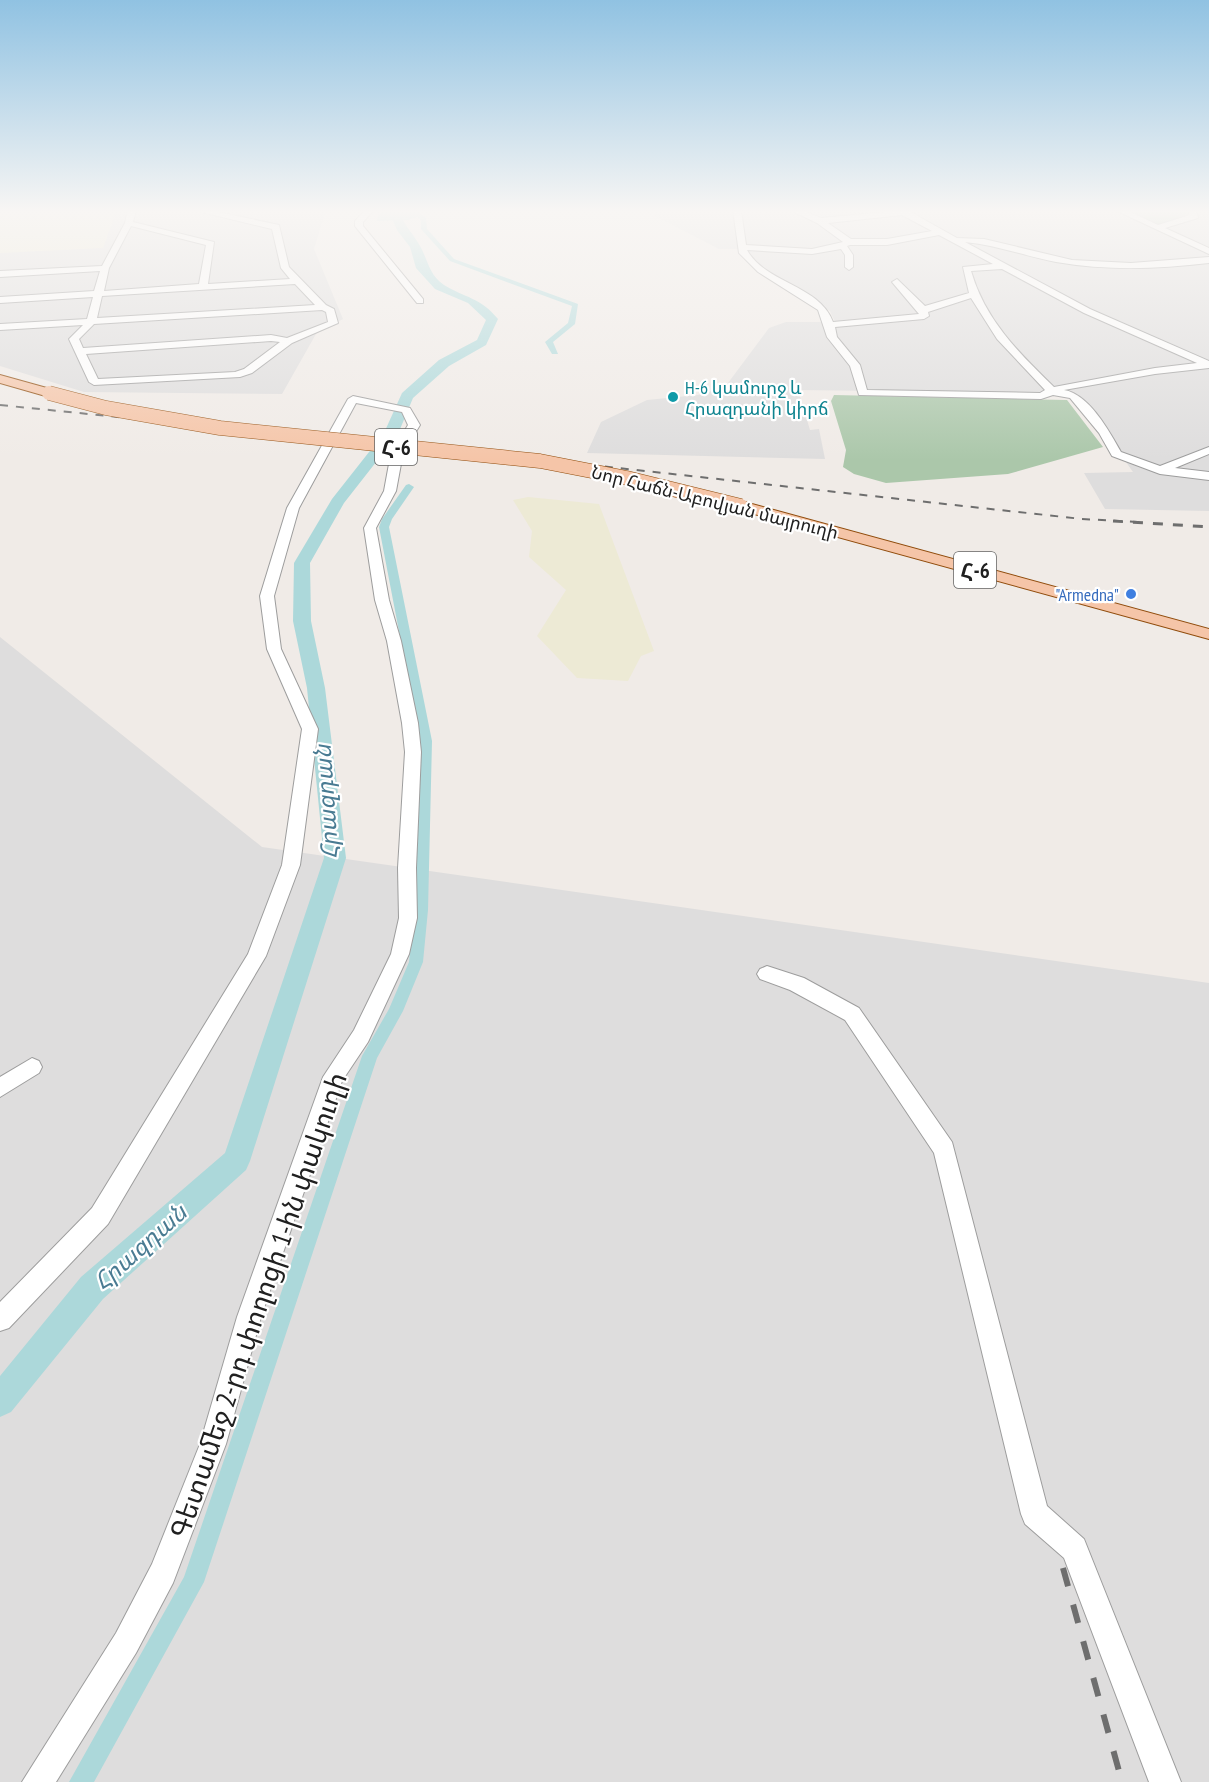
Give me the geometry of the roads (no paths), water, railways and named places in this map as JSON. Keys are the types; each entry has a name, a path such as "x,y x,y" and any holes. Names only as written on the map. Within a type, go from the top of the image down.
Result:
{"main road":[{"name":"Նոր Հաճն-Աբովյան մայրուղի","path":"0,379 135,415 193,425 511,458 614,473 1209,634"}],"street":[{"path":"0,300 111,293"},
{"path":"99,294 91,322 74,339 94,382 236,375 248,371 288,341 333,323 331,311 309,293"},
{"path":"414,293 420,301"},
{"path":"798,293 822,308 828,319 832,337 855,365 863,393 1041,396 1066,386 1209,365"},
{"path":"828,325 924,316 923,310 907,293"},
{"path":"1054,293 1087,311 1209,365"},
{"path":"923,310 973,295 997,335 1053,393 1073,395 1104,432 1116,454 1160,470 1209,476"},
{"path":"0,327 324,307"},
{"path":"79,351 271,339 288,341"},
{"name":"Գետամեջ 2-րդ փողոցի 1-ին փակուղի","path":"0,1319 100,1216 257,956 291,865 310,729 274,649 267,596 293,508 314,474 353,399 406,410 414,425 397,453 390,491 373,519 370,539 410,723 414,753 407,868 408,918 400,954 361,1036 333,1077 249,1317 209,1455 163,1573 126,1643 38,1782"},
{"path":"1160,470 1209,450"},
{"path":"767,974 797,984 852,1014 944,1149 1035,1514 1074,1550 1165,1782"},
{"path":"0,1088 32,1067"}],"waterway":[{"name":"Հրազդան","path":"0,1401 92,1288 236,1161 335,858 316,688 302,621 302,563 337,502 391,434 407,396 444,363 482,342 492,319 472,301 454,293"},
{"path":"543,293 576,305 571,324 549,342 555,352"},
{"path":"81,1782 193,1582 370,1056 396,1011 416,962 421,910 426,741 384,527 409,487"}],"railway":[{"path":"0,405 609,467 1082,519 1137,522"},
{"path":"1113,521 1209,527"},
{"path":"1063,1568 1122,1782"}],"place":[{"name":"H-6 կամուրջ և Հրազդանի կիրճ","path":"673,397"},
{"name":"\"Armedna\"","path":"1131,594"}]}
